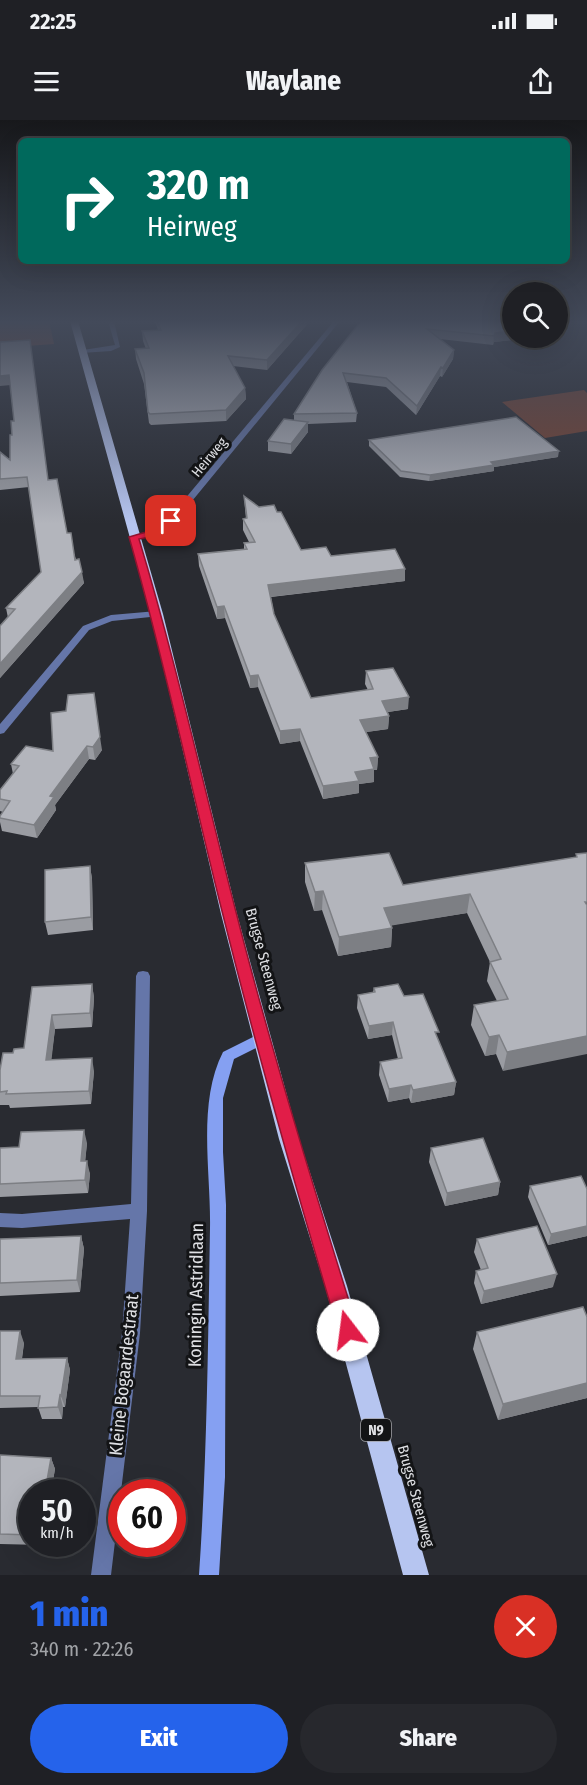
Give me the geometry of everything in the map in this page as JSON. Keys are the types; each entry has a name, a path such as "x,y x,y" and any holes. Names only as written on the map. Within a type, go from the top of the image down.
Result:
{"main road":[{"name":"Brugse Steenweg","path":"92,389 157,614 229,914 290,1139 336,1286 416,1575"},
{"name":"Koningin Astridlaan","path":"209,1575 215,1477 218,1205 215,1152 216,1098 228,1056 263,1038"}],"street":[{"name":"Heirweg","path":"134,537 156,533 171,521 281,389"},
{"path":"0,731 86,628 96,621 111,617 157,614"},
{"name":"Kleine Bogaardestraat","path":"101,1575 131,1333 139,1211 143,976"},
{"path":"0,1220 22,1221 139,1211"}],"shaded area":[{"path":"584,390 587,393 587,431 545,438 502,402"}],"building":[{"path":"11,389 36,389 48,480 57,479 67,533 71,533 75,560 79,559 82,572 0,664 0,626 15,609 6,608 41,572 27,477 0,479 0,452 10,460 11,421 14,421"},
{"path":"146,389 244,389 226,410 150,414"},
{"path":"310,389 349,389 357,413 294,414"},
{"path":"398,389 428,389 417,406"},
{"path":"516,417 559,451 491,462 494,465 430,475 401,471 369,440"},
{"path":"284,419 308,422 291,444 268,441"},
{"path":"244,496 259,507 274,505 277,512 281,512 301,550 326,547 331,556 395,549 405,569 268,585 274,614 311,698 373,689 366,671 393,668 409,697 382,701 389,716 360,720 378,757 370,758 374,769 355,772 359,781 323,786 300,729 280,731 258,675 250,676 224,606 217,607 198,554 247,549 244,543 255,542 243,519 247,518"},
{"path":"94,693 100,737 93,747 87,746 50,796 54,797 34,825 0,818 10,801 0,799 0,790 19,766 11,764 26,746 53,751 51,713 66,711 68,695"},
{"path":"389,853 403,885 577,857 576,854 587,853 587,902 585,902 587,905 587,1036 507,1052 499,1035 489,1037 474,1005 508,999 490,962 501,959 470,894 384,908 392,928 339,937 323,891 315,892 305,863"},
{"path":"90,866 91,917 45,922 45,870"},
{"path":"92,984 90,1013 52,1015 46,1060 92,1058 89,1091 6,1094 7,1091 0,1092 3,1053 13,1053 14,1049 24,1048 32,987"},
{"path":"398,984 404,996 423,994 439,1032 435,1032 456,1082 413,1090 411,1085 389,1089 380,1062 402,1058 393,1022 369,1026 358,995 375,992 374,988"},
{"path":"84,1130 81,1161 87,1161 85,1180 0,1184 0,1148 19,1147 21,1132"},
{"path":"483,1138 500,1182 447,1193 431,1148"},
{"path":"581,1176 587,1189 587,1226 551,1234 530,1186"},
{"path":"537,1226 557,1274 484,1291 476,1271 488,1268 477,1239"},
{"path":"81,1236 77,1280 0,1283 0,1239"},
{"path":"583,1307 587,1317 587,1383 503,1404 477,1332"},
{"path":"0,1331 20,1331 16,1359 67,1358 58,1407 38,1408 40,1396 0,1396"},
{"path":"0,1455 51,1458 47,1479 18,1479 18,1535 0,1534"}],"route":[{"path":"171,521 156,533 134,537 157,614 229,914 290,1139 348,1330"}]}
